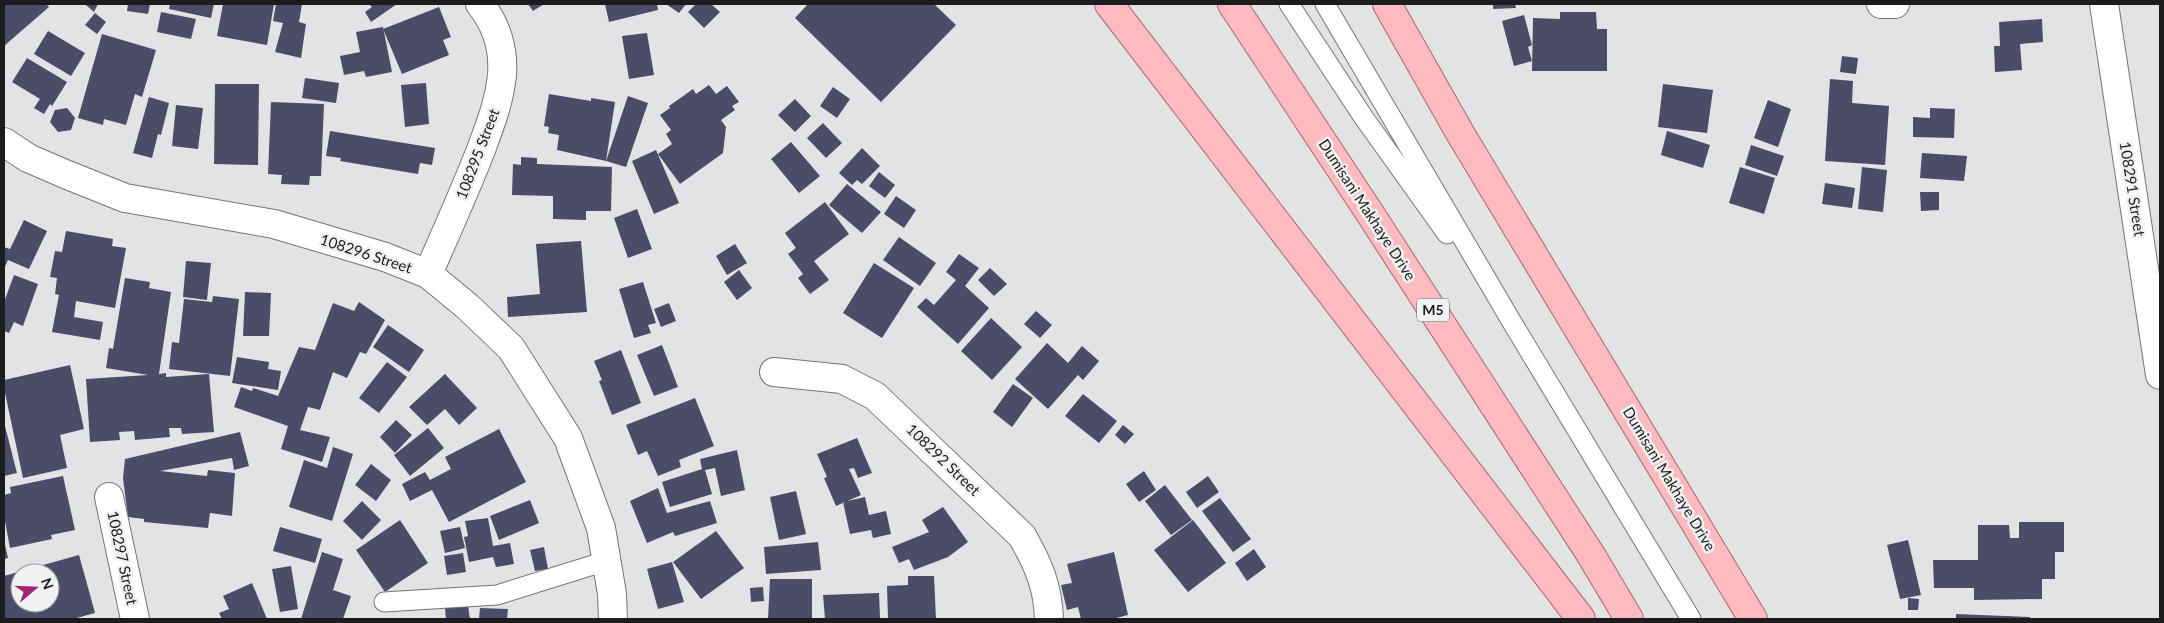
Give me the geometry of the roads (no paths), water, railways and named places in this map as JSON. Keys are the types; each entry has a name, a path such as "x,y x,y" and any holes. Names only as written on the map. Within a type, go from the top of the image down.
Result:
{"main road":[{"path":"1109,4 1581,619"},
{"name":"Dumisani Makhaye Drive","path":"1232,4 1393,248 1591,555 1629,619"},
{"name":"Dumisani Makhaye Drive","path":"1387,4 1460,133 1753,619"}],"street":[{"name":"108295 Street","path":"428,274 470,179 497,109 502,73 501,47 493,23 480,4"},
{"path":"1881,4 1895,4"},
{"name":"108291 Street","path":"2104,4 2160,375"},
{"name":"108296 Street","path":"4,142 28,158 125,198 274,224 385,257 428,274 468,307 511,348 568,438 601,528 612,594 613,619"},
{"name":"108292 Street","path":"774,372 842,380 875,396 1022,536 1038,563 1044,579 1049,619"},
{"name":"108297 Street","path":"109,497 135,619"}],"lane":[{"path":"1289,4 1364,118 1512,324"},
{"path":"1325,4 1512,324 1691,619"},
{"path":"384,602 497,595 606,561"}]}
